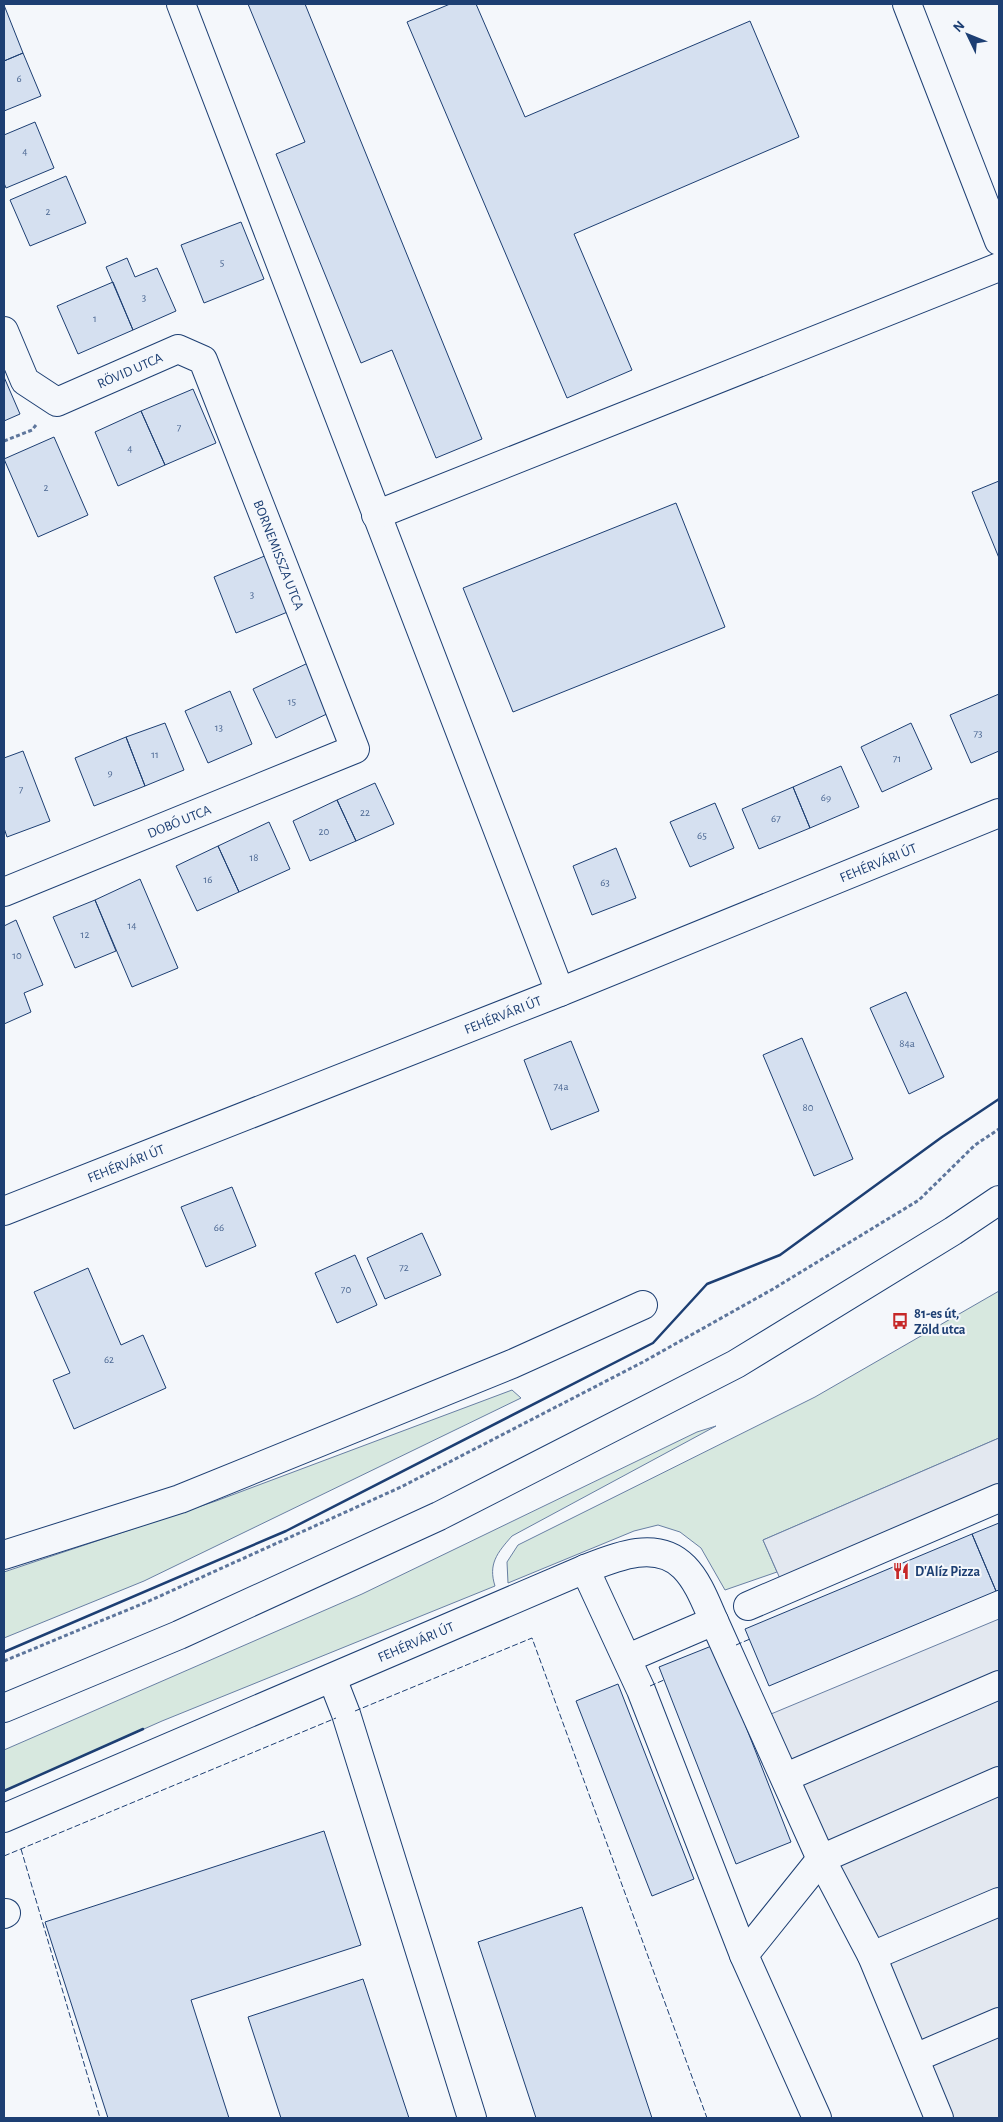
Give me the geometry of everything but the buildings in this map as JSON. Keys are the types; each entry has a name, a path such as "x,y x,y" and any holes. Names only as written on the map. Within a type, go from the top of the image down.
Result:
{"street":[{"path":"181,4 560,992"},
{"path":"907,4 999,241"},
{"path":"376,515 999,267"},
{"name":"RÖVID UTCA","path":"4,331 25,381 56,402 178,349 203,360"},
{"name":"BORNEMISSZA UTCA","path":"203,360 355,750"},
{"name":"DOBÓ UTCA","path":"4,892 355,750"},
{"name":"FEHÉRVÁRI ÚT","path":"4,1211 560,992 999,812"},
{"path":"4,1708 179,1634 440,1516 736,1364 954,1230 999,1200"},
{"path":"4,1555 180,1499 512,1364 644,1305"},
{"path":"748,1606 999,1498"},
{"name":"FEHÉRVÁRI ÚT","path":"4,1818 585,1569 616,1557 644,1552 666,1554 684,1566 696,1584 714,1621 822,1859 872,1956 939,2118"},
{"path":"585,1569 628,1658 744,1955 817,2118"},
{"path":"628,1658 714,1621"},
{"path":"332,1678 346,1714 472,2118"},
{"path":"786,1777 999,1684"},
{"path":"744,1955 822,1859 999,1781"},
{"path":"872,1956 999,1902"},
{"path":"915,2058 999,2022"}],"path":[{"path":"4,1661 149,1601 401,1487 643,1362 773,1289 919,1200 975,1145 999,1129"}],"shaded area":[{"path":"999,1291 999,1438 763,1540 777,1572 725,1590 701,1548 680,1532 658,1525 634,1531 508,1583 507,1562 518,1545 815,1397"},
{"path":"512,1390 521,1398 144,1581 4,1638 4,1572 216,1501"},
{"path":"716,1426 512,1536 495,1559 493,1578 495,1586 162,1721 4,1791 4,1750 362,1594 697,1432"},
{"path":"999,1438 999,1498 785,1590 763,1540"},
{"path":"999,1619 999,2118 939,2118 759,1719"}],"fence":[{"path":"355,1711 532,1638 707,2118"},
{"path":"736,1645 750,1639"},
{"path":"650,1686 664,1680"},
{"path":"4,1856 336,1718"},
{"path":"21,1849 100,2118"}],"wall":[{"path":"4,1652 286,1531 653,1343 707,1284 780,1255 942,1137 999,1099"},
{"path":"4,1791 143,1729"}],"place":[{"name":"81-es út, Zöld utca","path":"900,1321"},
{"name":"D'Alíz Pizza","path":"901,1571"}]}
